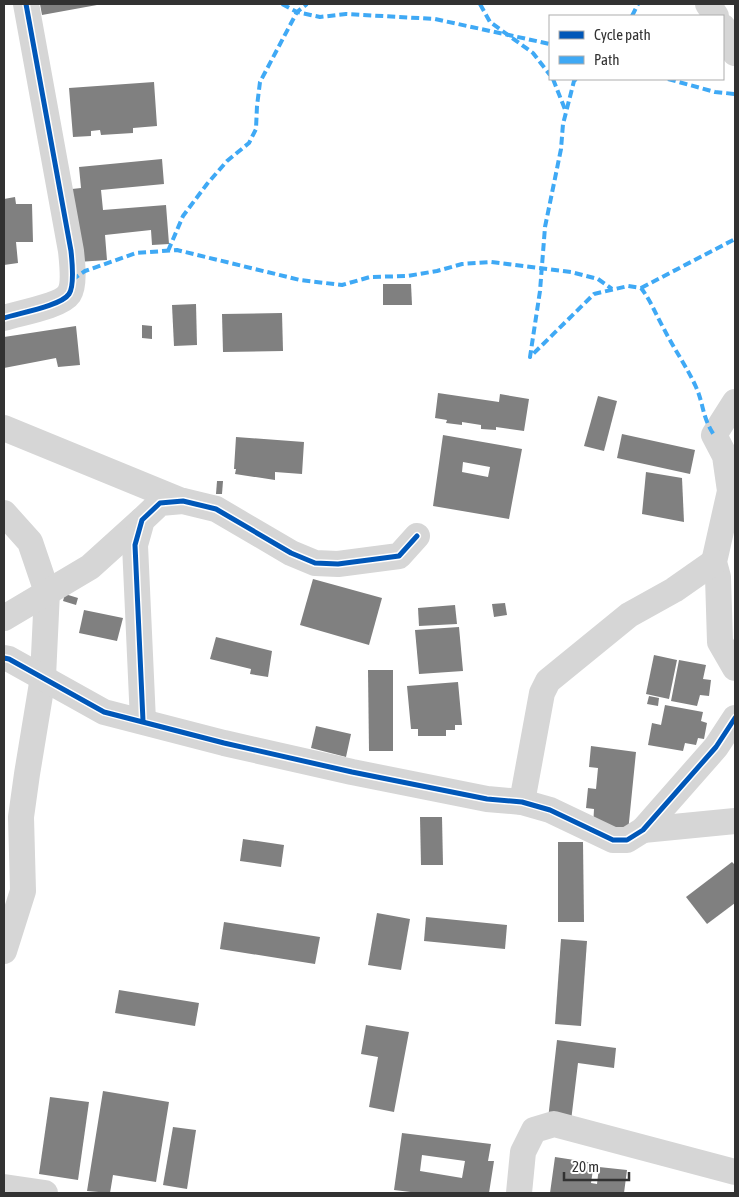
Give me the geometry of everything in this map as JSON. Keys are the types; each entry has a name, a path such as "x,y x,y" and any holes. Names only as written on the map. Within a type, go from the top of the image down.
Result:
{"street":[{"path":"4,318 61,301 70,293 72,280 72,251 26,4"},
{"path":"708,4 715,15"},
{"path":"724,29 735,53"},
{"path":"735,402 714,434 724,456 730,491 714,562 718,577 720,642 735,668"},
{"path":"4,428 183,501 216,508 291,553 315,563 338,564 398,556 417,536"},
{"path":"4,618 90,567 160,503 183,501"},
{"path":"4,513 30,542 48,592 44,677 26,774 21,817 23,891 4,951"},
{"path":"142,520 136,545 143,721"},
{"path":"522,802 542,693 548,681 629,615 674,590 714,562"},
{"path":"4,658 44,677 104,712 224,743 352,772 487,799 522,802 550,810 613,840 627,840 644,830 716,747 735,718"},
{"path":"644,830 735,821"},
{"path":"519,1193 523,1152 534,1130 554,1124 735,1172"},
{"path":"4,1187 45,1193"}],"building":[{"path":"40,4 97,4 97,5 42,15"},
{"path":"154,82 157,126 133,128 133,133 101,135 100,130 91,131 91,136 73,137 69,88"},
{"path":"162,159 164,184 101,190 103,210 166,205 169,244 152,245 151,230 105,235 107,260 78,262 72,189 81,188 79,167"},
{"path":"15,197 16,204 32,204 33,242 16,242 18,263 4,265 4,199"},
{"path":"383,284 411,284 412,305 383,305"},
{"path":"196,304 197,345 174,346 172,305"},
{"path":"282,313 283,351 223,352 222,314"},
{"path":"142,325 152,326 152,339 142,338"},
{"path":"76,326 80,365 58,367 56,358 4,368 4,337"},
{"path":"438,393 499,402 500,394 529,399 524,431 496,427 496,430 481,429 481,425 462,422 462,425 446,423 447,420 435,418"},
{"path":"598,396 617,401 604,451 584,446"},
{"path":"622,434 695,450 690,474 617,458"},
{"path":"443,435 522,449 509,519 433,506","holes":["463,462 490,467 488,477 462,472"]},
{"path":"236,437 304,442 302,474 275,472 275,480 235,474"},
{"path":"646,472 682,478 684,522 642,514"},
{"path":"217,481 223,481 222,494 216,494"},
{"path":"313,579 382,598 369,645 300,625"},
{"path":"65,594 78,598 76,605 63,601"},
{"path":"505,603 507,615 494,617 492,604"},
{"path":"455,605 457,624 419,626 418,608"},
{"path":"84,610 123,618 117,641 79,633"},
{"path":"459,627 463,671 419,674 415,630"},
{"path":"216,637 272,651 268,677 250,674 251,669 210,659"},
{"path":"654,655 677,660 669,699 646,694"},
{"path":"679,660 706,665 703,679 711,680 709,696 700,695 697,706 671,701"},
{"path":"368,670 393,670 393,751 369,751"},
{"path":"458,682 462,725 455,725 455,730 446,730 446,736 418,736 418,729 411,729 407,686"},
{"path":"649,696 659,698 658,706 647,704"},
{"path":"665,705 703,712 701,721 707,723 704,739 698,738 696,745 685,743 683,751 648,745 652,723 661,725"},
{"path":"316,726 351,734 346,757 311,748"},
{"path":"591,746 636,752 628,832 593,828 594,809 586,808 588,788 596,789 598,768 589,767"},
{"path":"420,817 442,817 443,865 421,865"},
{"path":"243,839 284,845 281,867 240,861"},
{"path":"558,842 583,842 584,922 558,922"},
{"path":"732,862 735,865 735,903 707,924 686,897"},
{"path":"377,913 410,919 401,970 368,965"},
{"path":"426,917 507,925 505,949 424,941"},
{"path":"224,922 320,937 315,964 220,949"},
{"path":"561,939 587,941 581,1026 555,1024"},
{"path":"119,990 199,1003 195,1026 115,1013"},
{"path":"366,1025 409,1032 394,1112 369,1107 378,1057 361,1054"},
{"path":"557,1040 616,1048 614,1068 578,1063 571,1121 548,1119"},
{"path":"103,1091 169,1102 156,1182 113,1175 110,1193 87,1191"},
{"path":"50,1097 89,1102 78,1180 39,1174"},
{"path":"173,1127 196,1130 187,1189 163,1185"},
{"path":"402,1133 491,1144 488,1161 494,1161 489,1193 419,1193 394,1190","holes":["422,1155 465,1161 462,1178 420,1171"]},
{"path":"555,1157 594,1163 591,1183 597,1184 599,1167 627,1170 624,1193 550,1193"}],"marked path":[{"path":"282,4 297,12 320,17 346,14 435,19 549,44"},
{"path":"168,251 183,216 227,161 249,143 256,129 260,82 297,12 307,4"},
{"path":"480,4 490,22 533,53 549,74"},
{"path":"632,15 638,4"},
{"path":"553,80 566,112"},
{"path":"575,80 563,124 561,149 545,227 540,291 530,357 594,294 628,286 641,288 651,303 699,393 707,422 714,435"},
{"path":"672,80 715,92 735,94"},
{"path":"641,288 735,239"},
{"path":"72,280 85,271 136,253 177,250 300,280 342,285 370,277 407,276 437,271 462,264 491,262 571,272 598,279 612,289"}],"cycle path":[{"path":"4,318 58,302 69,294 73,279 71,251 26,4"},
{"path":"143,721 135,545 142,520 160,503 183,501 216,509 291,553 315,563 338,564 399,556 417,536"},
{"path":"4,658 104,712 224,743 352,772 487,799 522,802 550,810 613,840 627,840 643,830 716,747 735,718"}]}
